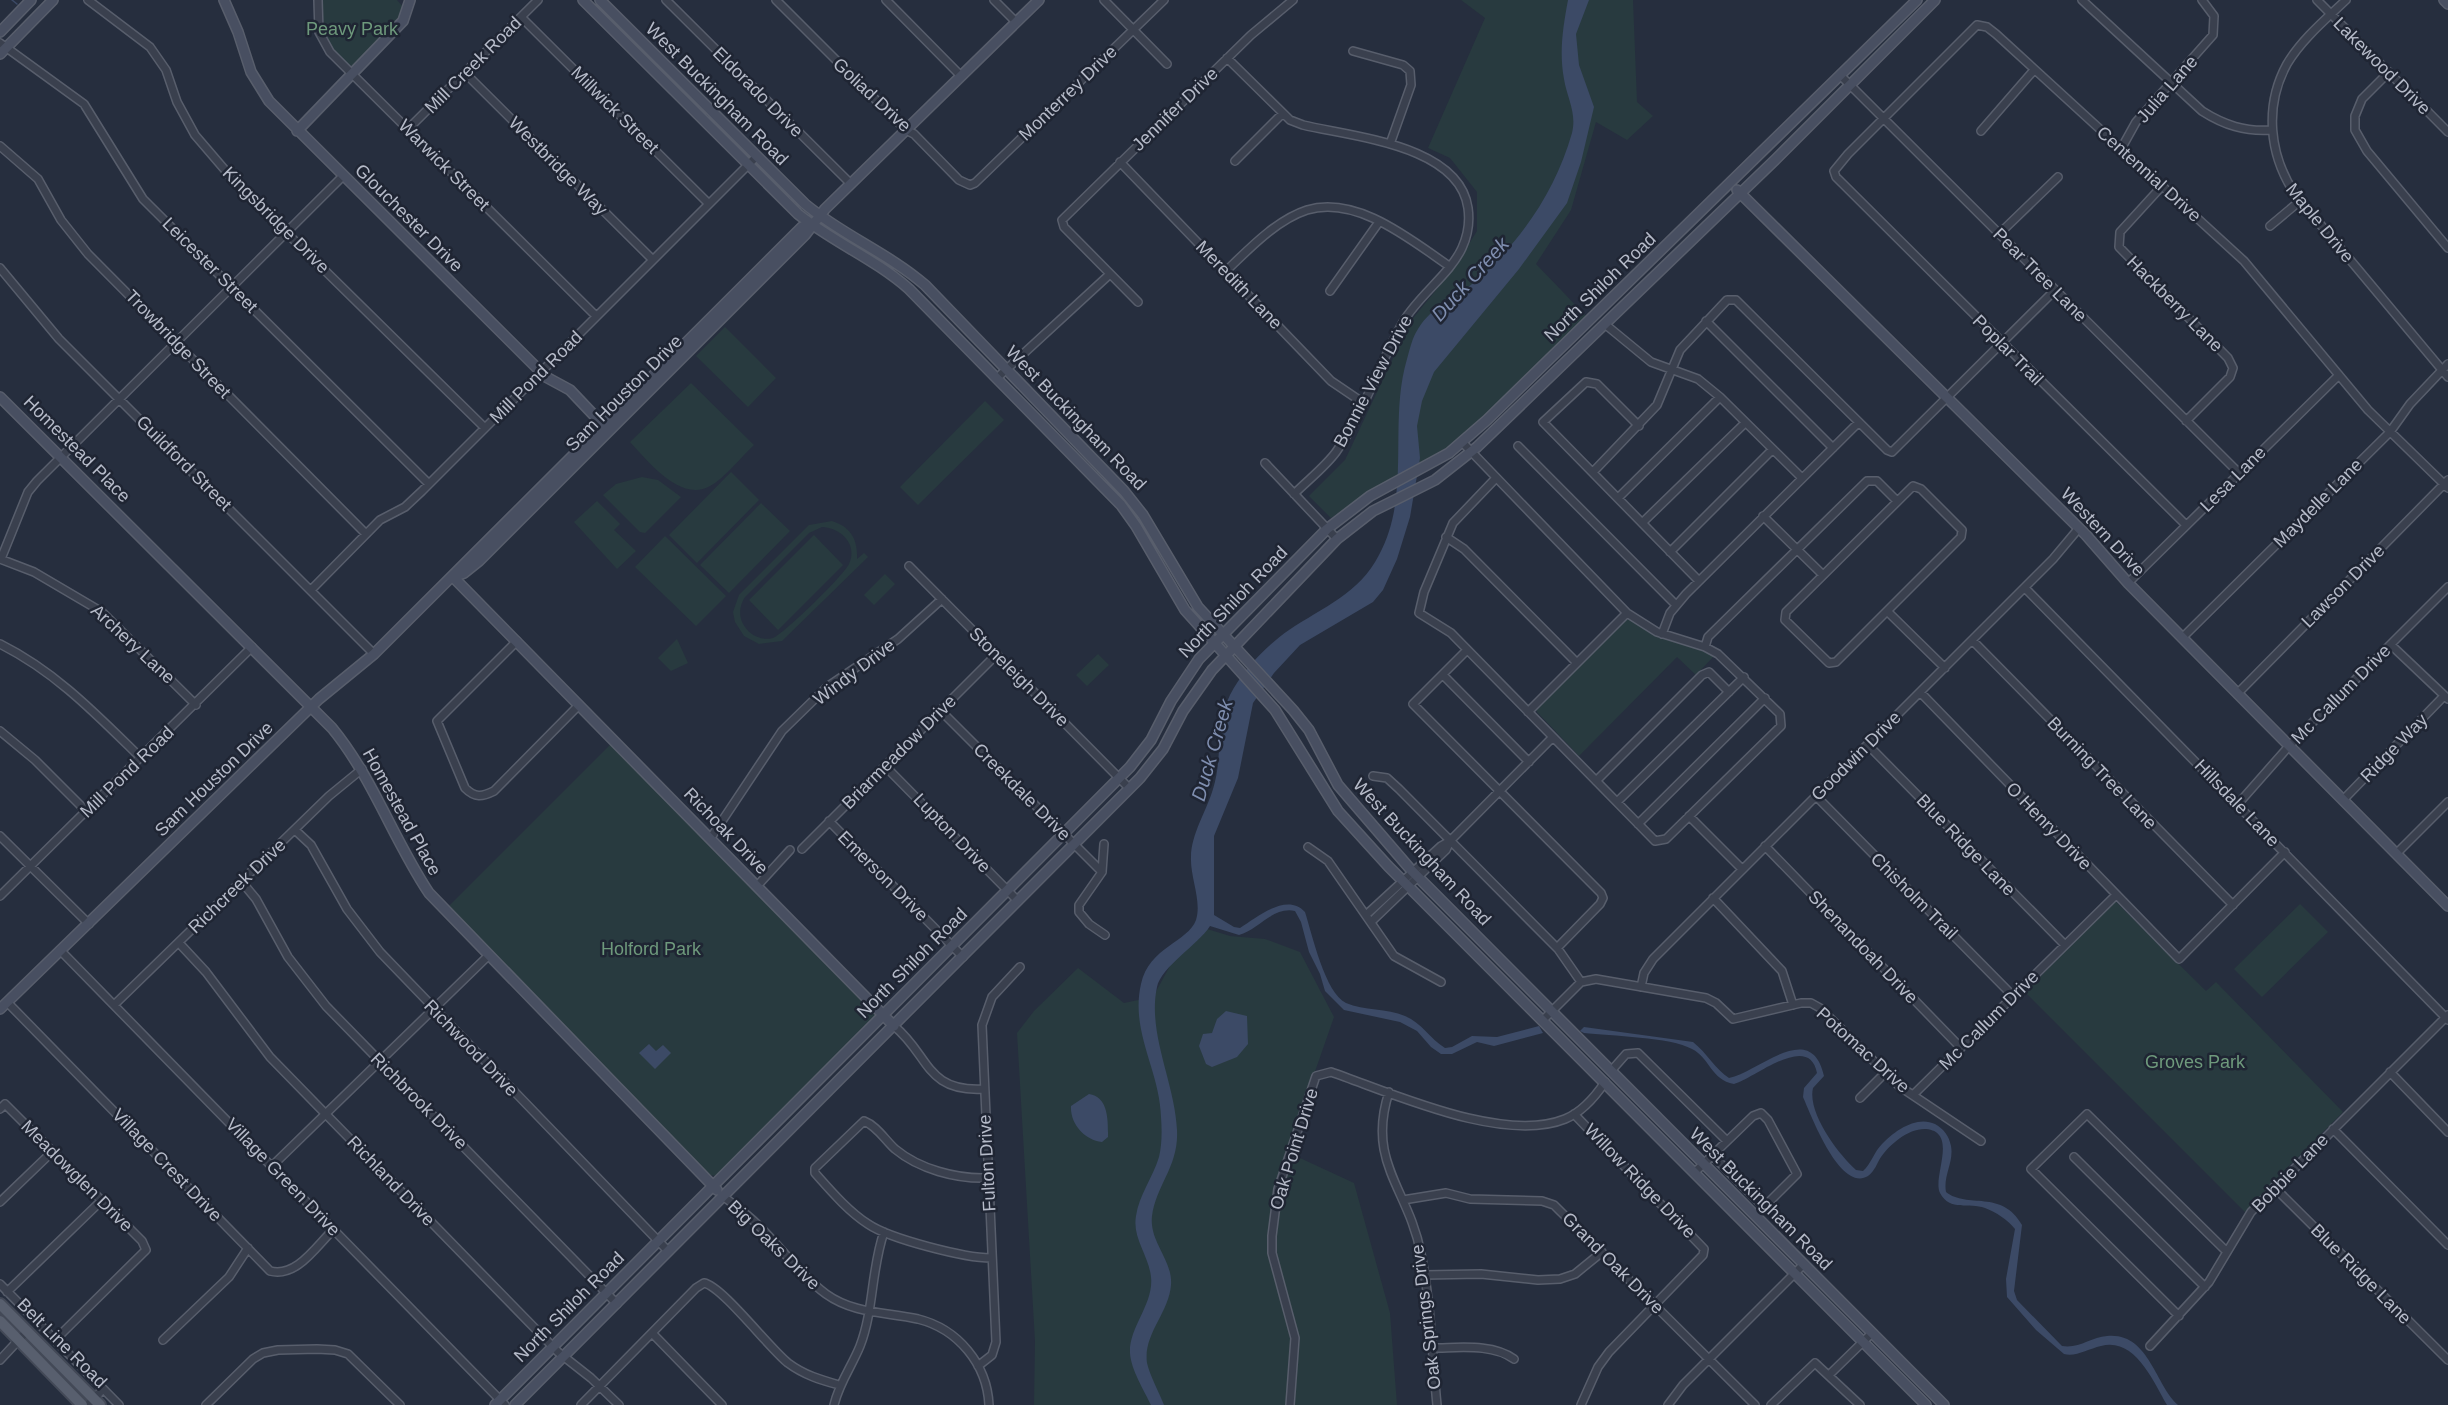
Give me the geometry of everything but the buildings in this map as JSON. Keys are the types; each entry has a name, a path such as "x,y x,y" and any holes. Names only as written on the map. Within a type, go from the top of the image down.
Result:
{"main road":[{"path":"0,32 32,0"},
{"path":"2,48 53,0"},
{"name":"Glouchester Drive","path":"224,0 238,32 250,72 269,101 541,371 554,383 570,390 606,428"},
{"path":"297,131 402,21 410,0"},
{"name":"West Buckingham Road","path":"583,0 747,165 811,224 875,262 897,278 931,309 1082,464 1121,505 1180,602 1266,699 1292,732 1338,811 1406,883 1926,1405"},
{"name":"West Buckingham Road","path":"600,0 756,157 819,215 910,272 1090,455 1134,502 1198,607 1309,730 1338,785 1415,875 1944,1405"},
{"name":"Sam Houston Drive","path":"0,1009 312,706 374,654 453,577 458,569 606,428 711,323 802,227 811,224 1040,0"},
{"name":"North Shiloh Road","path":"500,1403 658,1240 1119,778 1142,753 1190,671 1221,634 1327,529 1370,496 1426,468 1462,442 1731,184 1917,0"},
{"name":"North Shiloh Road","path":"515,1405 1129,788 1152,763 1203,681 1233,646 1337,539 1379,508 1435,480 1471,452 1606,325 1935,0"},
{"path":"2444,0 2448,4"},
{"name":"Western Drive","path":"1731,184 2079,528 2128,583 2448,906"},
{"path":"1696,218 1705,228"},
{"path":"875,262 883,253"},
{"path":"931,309 940,300"},
{"path":"1596,314 1606,325"},
{"name":"Homestead Place","path":"0,397 312,706 338,735 362,769 407,859 429,893 723,1196"},
{"path":"1082,464 1090,455"},
{"path":"1426,468 1435,480"},
{"path":"1157,563 1168,558"},
{"name":"Richoak Drive","path":"453,577 894,1026"},
{"path":"1605,1082 1611,1071"},
{"path":"808,1090 818,1100"},
{"name":"Belt Line Road","path":"0,1304 94,1403"},
{"name":"Belt Line Road","path":"0,1321 82,1405"}],"street":[{"name":"Kingsbridge Drive","path":"88,0 150,47 166,70 177,102 195,135 237,184 288,231 485,428"},
{"name":"Warwick Street","path":"318,0 317,19 323,42 351,74 596,316"},
{"name":"Mill Creek Road","path":"408,129 538,0"},
{"name":"Eldorado Drive","path":"666,0 851,184"},
{"name":"Goliad Drive","path":"776,0 906,130 914,134 959,180 970,185"},
{"path":"886,0 961,76"},
{"path":"994,0 1016,22"},
{"path":"1104,0 1167,64"},
{"name":"Monterrey Drive","path":"970,185 975,183 1164,0"},
{"name":"Jennifer Drive","path":"1110,274 1062,222 1064,217 1227,58 1293,0"},
{"path":"2082,0 2202,111 2218,121 2254,131 2272,130"},
{"name":"Julia Lane","path":"2121,150 2136,122 2170,82 2209,42 2215,30 2214,16 2202,0"},
{"name":"Lakewood Drive","path":"2317,0 2448,132"},
{"name":"Maple Drive","path":"2346,0 2298,48 2287,65 2273,107 2272,130 2276,156 2284,178 2301,200 2448,377"},
{"name":"Millwick Street","path":"521,17 708,203"},
{"name":"Centennial Drive","path":"1834,171 1882,119 1977,25 1987,27 2244,261 2390,432 2447,484"},
{"name":"Leicester Street","path":"2,48 84,104 143,199 429,484"},
{"path":"1353,51 1403,65 1410,71 1411,85 1390,144"},
{"path":"1227,58 1282,114 1235,161"},
{"path":"1981,131 2034,70"},
{"path":"2389,72 2362,99 2355,116 2355,130 2367,151 2448,248"},
{"name":"Westbridge Way","path":"465,73 652,259"},
{"name":"Pear Tree Lane","path":"1841,76 2239,473"},
{"name":"Bonnie View Drive","path":"1282,114 1303,125 1390,144 1444,170 1463,188 1469,213 1468,232 1462,249 1411,308 1337,451 1294,494"},
{"name":"Trowbridge Street","path":"0,146 38,180 62,219 88,254 366,534"},
{"name":"Mill Pond Road","path":"311,590 384,517 405,507 429,484 756,157"},
{"name":"Meredith Lane","path":"1120,162 1331,381 1362,402"},
{"name":"Poplar Trail","path":"1834,171 1836,177 2002,344 2186,525"},
{"path":"0,559 28,492 61,456 121,399 343,176"},
{"path":"1999,234 2058,177"},
{"name":"Hackberry Lane","path":"2162,186 2120,232 2119,247 2224,353 2233,368 2230,377 2186,421"},
{"path":"2270,226 2301,200"},
{"path":"1226,271 1253,245 1306,211 1321,208 1349,211 1379,222 1449,266"},
{"path":"1330,291 1379,222"},
{"name":"Guildford Street","path":"0,268 58,339 121,399 374,654"},
{"path":"997,378 1110,274 1138,302"},
{"path":"1593,472 1657,405 1670,369 1680,350 1727,300 1736,300 1858,423 1892,452 2055,290"},
{"path":"1706,321 1833,448"},
{"path":"1606,325 1640,354 1670,369 1698,379 1720,397 1802,478"},
{"name":"Maydelle Lane","path":"2183,637 2390,432 2410,404 2448,364"},
{"name":"Lesa Lane","path":"2128,583 2339,375"},
{"path":"1639,426 1597,384 1591,381 1586,382 1543,422 1699,581"},
{"path":"1618,498 1720,397"},
{"path":"1642,523 1745,423"},
{"path":"1662,634 1676,605 1858,423"},
{"path":"1462,442 1627,613 1662,634 1705,646 1718,654 1780,714 1781,726 1689,816 1660,841 1655,841 1451,633 1419,613 1453,522 1496,478"},
{"path":"1518,446 1676,605"},
{"path":"1670,552 1772,450"},
{"path":"1265,463 1337,539"},
{"path":"1705,646 1708,637 1867,481 1877,481 1897,501"},
{"name":"Lawson Drive","path":"2238,693 2447,484"},
{"path":"1916,486 1963,533 1836,662 1823,660 1785,620 1784,616 1823,575 1897,501 1916,486"},
{"path":"1763,516 1823,575"},
{"name":"Goodwin Drive","path":"1641,987 1644,973 1653,959 2025,588 2079,528"},
{"path":"1446,537 1464,549 1577,663"},
{"name":"Archery Lane","path":"0,559 34,572 102,612 196,705"},
{"name":"Stoneleigh Drive","path":"909,566 1129,788"},
{"name":"Hillsdale Lane","path":"2025,588 2447,1017"},
{"name":"Mc Callum Drive","path":"2238,804 2290,745 2446,592"},
{"name":"Windy Drive","path":"710,839 783,730 827,687 898,639 942,599"},
{"path":"1887,611 1945,668"},
{"path":"1528,712 1627,613"},
{"name":"Burning Tree Lane","path":"1972,640 2233,905"},
{"path":"517,641 437,721 465,788 474,796 484,796 494,791 579,705"},
{"path":"0,644 26,657 68,686 141,758"},
{"path":"2391,645 2446,698"},
{"name":"Mill Pond Road","path":"0,896 196,705 252,647"},
{"path":"1467,650 1413,704 1601,893 1603,898 1557,948"},
{"name":"Briarmeadow Drive","path":"802,849 997,654"},
{"path":"1596,781 1702,675 1709,672 1729,692"},
{"path":"1443,675 1529,762"},
{"path":"1617,802 1744,677"},
{"name":"O Henry Drive","path":"1920,692 2179,959 2233,905"},
{"path":"1638,824 1765,698"},
{"name":"Ridge Way","path":"2344,799 2446,698"},
{"name":"Creekdale Drive","path":"941,711 1102,872"},
{"path":"0,731 35,760 86,811"},
{"path":"1366,915 1415,875 1444,843 1450,841 1553,737"},
{"name":"Blue Ridge Lane","path":"1868,745 2065,945"},
{"name":"Lupton Drive","path":"885,766 1018,901"},
{"name":"Richcreek Drive","path":"114,1005 295,830 362,769"},
{"path":"1373,776 1387,778 1557,948 1581,982 1543,1020"},
{"name":"Chisholm Trail","path":"1816,796 2013,996"},
{"path":"2396,854 2448,802"},
{"path":"1689,816 1742,869"},
{"name":"Emerson Drive","path":"829,821 963,957"},
{"name":"Richwood Drive","path":"295,830 310,845 347,909 365,934 433,1010 668,1251"},
{"path":"0,836 89,924"},
{"path":"1104,844 1102,872 1080,904 1079,912 1089,924 1105,935"},
{"name":"Shenandoah Drive","path":"1765,846 1961,1048"},
{"path":"1308,847 1328,861 1394,956 1441,982"},
{"path":"756,886 790,850"},
{"path":"2233,905 2285,852"},
{"name":"Richbrook Drive","path":"242,882 256,899 288,957 308,984 617,1304"},
{"path":"1371,922 1406,883"},
{"name":"Mc Callum Drive","path":"1913,1095 2116,895"},
{"path":"1713,898 1782,971 1793,1005"},
{"name":"Richland Drive","path":"179,943 206,972 263,1049 564,1358 600,1386 619,1405"},
{"name":"Village Green Drive","path":"60,950 334,1229 500,1403"},
{"path":"272,1166 488,956"},
{"name":"Fulton Drive","path":"978,1366 992,1355 996,1342 981,1038 986,1009 997,989 1020,967"},
{"name":"Potomac Drive","path":"1581,982 1596,980 1706,998 1716,1003 1733,1018 1811,1003 1820,1008 1885,1073 1981,1141"},
{"name":"Village Crest Drive","path":"8,1002 270,1271 285,1272 294,1268 334,1229"},
{"name":"Bobbie Lane","path":"2150,1346 2205,1287 2251,1212 2447,1017"},
{"name":"Richoak Drive","path":"894,1026 913,1046 924,1065 945,1082 965,1089 983,1089"},
{"path":"1611,1071 1626,1054 1638,1053 1727,1141"},
{"name":"Oak Point Drive","path":"1290,1405 1295,1338 1272,1253 1274,1210 1282,1173 1316,1076 1331,1072 1389,1092"},
{"path":"2390,1072 2448,1132"},
{"path":"1860,1098 1885,1073"},
{"path":"1389,1092 1485,1123 1543,1124 1574,1114 1605,1082"},
{"name":"Oak Springs Drive","path":"1389,1092 1381,1121 1383,1151 1416,1232 1424,1275 1437,1405"},
{"name":"Meadowglen Drive","path":"3,1106 53,1151 142,1241 146,1250 56,1340"},
{"path":"1695,1173 1712,1155 1757,1113 1761,1113 1768,1120 1797,1174 1764,1207 1712,1155"},
{"name":"Willow Ridge Drive","path":"1574,1114 1704,1249 1703,1255 1654,1304"},
{"path":"2179,1316 2031,1169 2088,1114 2226,1251"},
{"path":"987,1178 962,1177 919,1164 896,1149 872,1125 864,1121 815,1168 815,1173 853,1213 884,1232 965,1256 991,1258"},
{"path":"2333,1129 2448,1245"},
{"path":"0,1202 53,1151"},
{"path":"2074,1157 2205,1287"},
{"name":"Blue Ridge Lane","path":"2274,1188 2448,1360"},
{"name":"Grand Oak Drive","path":"1403,1200 1446,1193 1470,1199 1542,1201 1554,1205 1755,1405"},
{"name":"Big Oaks Drive","path":"723,1196 757,1223 826,1294 848,1306 868,1312 919,1319 941,1328 964,1346 978,1366 986,1384 989,1405"},
{"path":"7,1292 101,1201"},
{"path":"834,1405 839,1385 860,1345 868,1312 873,1273 884,1232"},
{"path":"163,1340 226,1280 248,1248"},
{"path":"1424,1275 1480,1274 1538,1281 1560,1279 1575,1274 1602,1252"},
{"path":"1668,1405 1709,1358 1803,1265"},
{"path":"581,1405 696,1288 704,1283 709,1284 722,1295 787,1362 807,1376 839,1385"},
{"path":"0,1284 119,1405"},
{"path":"1581,1405 1598,1367 1625,1333 1654,1304"},
{"path":"0,1360 27,1331"},
{"path":"1830,1374 1872,1333"},
{"path":"652,1334 722,1405"},
{"path":"1432,1348 1485,1349 1505,1352 1514,1359"},
{"path":"206,1405 253,1359 263,1353 278,1350 317,1349 348,1354 400,1405"},
{"path":"1771,1405 1815,1363 1830,1374 1860,1405"},
{"path":"94,1403 103,1389"}],"green space":[{"name":"Peavy Park","path":"321,0 397,0 405,9 401,18 352,66 330,46 324,29"},
{"path":"1461,0 1633,0 1637,102 1653,116 1627,140 1596,122 1571,210 1536,264 1588,318 1460,441 1431,462 1382,485 1331,518 1309,496 1345,460 1410,322 1454,268 1477,231 1477,192 1450,158 1428,148 1485,18"},
{"path":"725,327 776,378 748,407 696,356"},
{"path":"691,383 754,445 721,478 699,490 687,489 665,477 630,442"},
{"path":"985,401 1004,420 918,505 900,487"},
{"path":"731,472 759,500 697,563 669,535"},
{"path":"642,477 658,480 681,497 645,533 640,532 603,495 616,484"},
{"path":"597,501 620,524 614,530 636,551 617,569 574,522"},
{"path":"761,503 790,531 729,593 700,565"},
{"path":"832,521 839,524 849,531 855,540 857,559 864,553 868,557 782,641 759,644 744,636 735,622 733,612 739,595 809,525","holes":["822,527 836,530 846,538 849,544 851,557 845,570 813,604 773,638 765,639 750,633 740,616 741,604 745,597 809,533"]},
{"path":"814,535 843,565 778,630 749,600"},
{"path":"665,536 726,596 696,626 635,567"},
{"path":"885,574 895,584 874,605 864,595"},
{"path":"1631,619 1661,637 1715,655 1696,675 1677,657 1579,756 1537,712 1536,708 1625,620"},
{"path":"677,639 688,663 671,671 658,658"},
{"path":"1098,654 1109,665 1087,686 1076,675"},
{"name":"Holford Park","path":"612,743 875,1013 875,1018 716,1176 710,1175 448,907"},
{"name":"Groves Park","path":"2115,901 2206,991 2216,982 2343,1112 2270,1185 2246,1213 2025,992"},
{"path":"2300,904 2328,932 2262,997 2234,969"},
{"path":"1207,929 1230,936 1265,939 1300,952 1334,1017 1287,1152 1354,1183 1390,1313 1397,1405 1034,1405 1035,1341 1017,1033 1034,1011 1078,968 1124,1003 1153,997 1177,953"}],"water":[{"path":"1568,0 1589,0 1576,34 1579,65 1594,107 1581,162 1567,203 1519,269 1434,372 1422,401 1417,426 1420,458 1410,517 1397,559 1383,590 1373,602 1300,645 1274,673 1253,703 1238,778 1214,836 1214,915 1240,928 1272,908 1281,905 1298,906 1305,912 1326,976 1338,997 1346,1003 1405,1016 1445,1048 1452,1047 1472,1036 1497,1037 1539,1026 1543,1033 1494,1046 1477,1042 1452,1054 1441,1054 1431,1047 1417,1031 1400,1022 1344,1010 1325,991 1295,911 1287,910 1273,915 1239,935 1210,926 1165,972 1157,987 1155,1004 1158,1040 1172,1094 1177,1143 1152,1216 1154,1234 1171,1276 1171,1285 1166,1305 1152,1333 1147,1352 1148,1368 1164,1405 1151,1405 1135,1373 1130,1353 1133,1334 1151,1287 1150,1269 1136,1232 1136,1216 1159,1157 1162,1137 1156,1084 1139,1019 1141,984 1152,961 1192,928 1196,920 1198,905 1191,865 1192,848 1216,777 1222,718 1230,695 1248,668 1272,643 1351,590 1361,580 1379,555 1389,532 1395,508 1402,383 1410,347 1416,332 1430,314 1465,290 1505,252 1533,216 1556,176 1573,126 1562,59 1563,30"},
{"path":"1226,1011 1247,1016 1248,1044 1237,1057 1212,1067 1206,1064 1199,1046 1203,1034 1212,1033 1217,1019"},
{"path":"1584,1027 1693,1042 1729,1078 1783,1053 1796,1050 1808,1051 1817,1059 1824,1076 1813,1088 1812,1098 1819,1121 1833,1144 1856,1170 1863,1171 1882,1144 1906,1126 1921,1122 1935,1124 1946,1133 1952,1152 1945,1186 1946,1192 1954,1197 1995,1203 2005,1207 2022,1225 2014,1291 2017,1300 2062,1346 2074,1346 2107,1336 2121,1337 2133,1342 2150,1362 2178,1405 2167,1405 2142,1363 2124,1348 2113,1345 2101,1346 2078,1354 2064,1354 2036,1330 2007,1297 2006,1279 2015,1229 2005,1219 1989,1210 1979,1206 1954,1205 1944,1199 1938,1186 1943,1146 1936,1132 1920,1129 1907,1134 1885,1152 1868,1176 1857,1178 1847,1173 1828,1150 1803,1097 1804,1088 1817,1073 1812,1061 1803,1056 1780,1061 1734,1084 1720,1078 1698,1053 1682,1045 1655,1039 1584,1033 1580,1031"},
{"path":"649,1044 656,1051 663,1045 671,1053 655,1069 639,1053"},
{"path":"1089,1094 1100,1100 1106,1111 1108,1137 1102,1142 1084,1134 1076,1125 1071,1113 1071,1106"}],"waterway":[{"path":"12,0 17,4"}],"water label":[{"name":"Duck Creek","path":"1470,279"},
{"name":"Duck Creek","path":"1212,750"}]}
